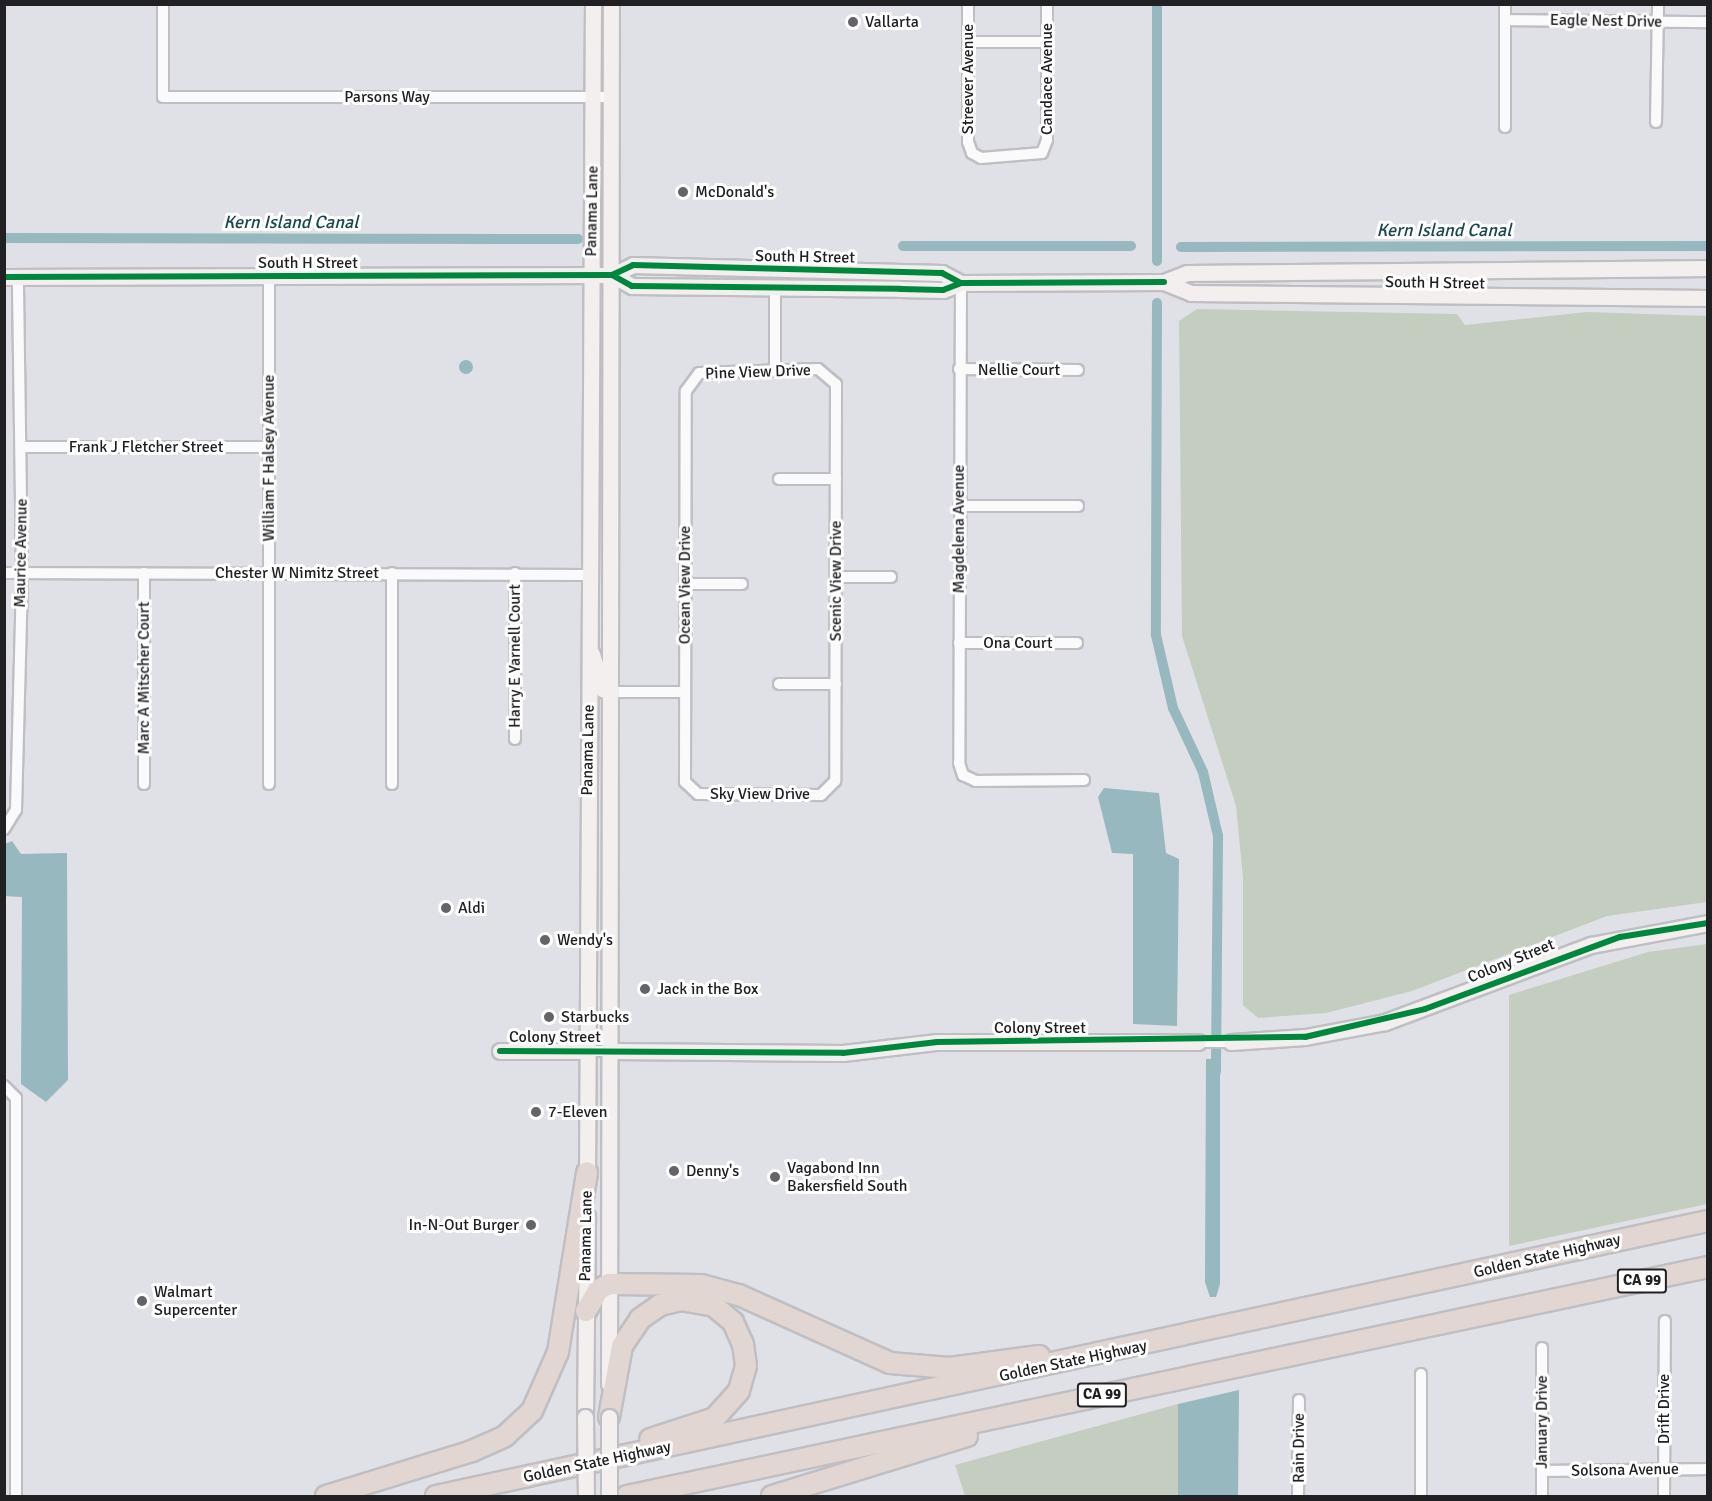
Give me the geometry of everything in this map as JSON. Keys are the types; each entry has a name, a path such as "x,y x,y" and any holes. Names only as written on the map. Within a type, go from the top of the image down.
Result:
{"highway":[{"path":"326,1497 472,1451 505,1436 532,1411 558,1352 587,1172"},
{"name":"Golden State Highway","path":"436,1497 1188,1337 1707,1221"},
{"name":"CA 99","path":"627,1497 1707,1267"},
{"path":"586,1311 598,1290 609,1284 680,1282 719,1288 870,1356 911,1367 950,1368 1188,1337"},
{"path":"473,1489 715,1418 734,1401 744,1379 746,1355 733,1322 714,1306 681,1300 660,1305 640,1319 621,1346 609,1416"},
{"path":"772,1497 896,1455 1193,1375"},
{"path":"648,1497 717,1477"}],"street":[{"name":"Parsons Way","path":"163,4 163,97 612,97"},
{"name":"Panama Lane","path":"586,1497 593,4"},
{"name":"Panama Lane","path":"609,1497 612,692 611,4"},
{"name":"Streever Avenue","path":"968,4 972,153"},
{"name":"Candace Avenue","path":"972,153 1030,158 1042,153 1047,140 1047,4"},
{"path":"1504,127 1505,4"},
{"path":"1656,122 1658,4"},
{"name":"Eagle Nest Drive","path":"1505,20 1707,22"},
{"path":"968,42 1047,42"},
{"name":"South H Street","path":"11,278 612,275 633,265 942,273 961,283"},
{"name":"South H Street","path":"612,275 632,286 943,290 961,283 1164,282 1187,273 1707,268"},
{"path":"710,287 773,270"},
{"path":"1488,270 1489,298"},
{"path":"775,371 775,288 796,279 873,271"},
{"name":"William F Halsey Avenue","path":"268,784 269,277"},
{"name":"Maurice Avenue","path":"7,828 16,810 10,702 22,573 22,447 11,278"},
{"name":"South H Street","path":"1164,282 1191,293 1489,298 1707,298"},
{"name":"Magdelena Avenue","path":"961,283 959,643 963,775 976,781 1084,780"},
{"name":"Pine View Drive","path":"690,380 699,373 818,369 827,374"},
{"name":"Nellie Court","path":"960,369 1078,370"},
{"name":"Scenic View Drive","path":"827,374 836,384 836,781 831,790"},
{"name":"Ocean View Drive","path":"690,380 686,391 685,584 685,782 690,790"},
{"name":"Frank J Fletcher Street","path":"22,447 269,447"},
{"path":"779,479 836,479"},
{"path":"959,506 1078,507"},
{"name":"Chester W Nimitz Street","path":"4,573 589,575"},
{"name":"Marc A Mitscher Court","path":"144,573 144,784"},
{"path":"392,573 392,784"},
{"name":"Harry E Yarnell Court","path":"515,573 515,740"},
{"path":"589,575 600,582 612,618"},
{"path":"836,577 891,577"},
{"path":"685,584 742,584"},
{"name":"Ona Court","path":"959,643 1077,643"},
{"path":"590,652 603,689 612,692 685,692"},
{"path":"779,684 836,684"},
{"name":"Sky View Drive","path":"690,790 821,795 831,790"},
{"path":"588,868 600,877 601,929 611,957"},
{"name":"Colony Street","path":"500,1051 833,1053 936,1042 1231,1042 1305,1037 1384,1022 1591,945 1707,923"},
{"path":"7,1087 16,1098 16,1497"},
{"name":"Drift Drive","path":"1664,1497 1665,1321"},
{"name":"January Drive","path":"1542,1348 1542,1497"},
{"path":"1420,1497 1421,1374"},
{"name":"Rain Drive","path":"1298,1497 1299,1400"},
{"path":"4,1429 16,1429"},
{"name":"Solsona Avenue","path":"1543,1471 1707,1469"}],"shaded area":[{"path":"1197,309 1457,314 1465,325 1587,312 1707,316 1707,902 1607,916 1412,991 1326,1013 1258,1018 1243,1005 1243,878 1236,806 1182,636 1179,321"},
{"path":"1707,944 1707,1204 1509,1246 1509,995 1648,952"},
{"path":"1178,1404 1178,1496 965,1496 955,1465"}],"water":[{"path":"463,360 469,360 473,367 469,374 463,374 459,370 459,364"},
{"path":"1104,788 1159,793 1166,853 1179,859 1177,1026 1133,1024 1133,854 1112,853 1098,797"},
{"path":"12,841 21,854 67,853 68,1080 46,1102 21,1084 22,897 4,896 5,844"},
{"path":"1206,1059 1220,1059 1220,1284 1216,1297 1210,1297 1205,1282"},
{"path":"1239,1390 1238,1496 1178,1496 1178,1404"}],"waterway":[{"path":"1157,4 1157,261"},
{"name":"Kern Island Canal","path":"4,238 578,239"},
{"name":"Kern Island Canal","path":"903,246 1131,246"},
{"name":"Kern Island Canal","path":"1181,247 1708,246"},
{"path":"1157,303 1156,635 1173,708 1203,772 1218,836 1216,1072"}],"cycle path":[{"path":"4,277 612,275 633,265 942,273 961,283"},
{"path":"612,275 632,286 943,290 961,283 1164,282"},
{"path":"500,1051 843,1053 937,1042 1305,1037 1425,1009 1620,937 1708,923"}],"place":[{"name":"Vallarta","path":"853,22"},
{"name":"McDonald's","path":"683,192"},
{"name":"Aldi","path":"446,908"},
{"name":"Wendy's","path":"545,940"},
{"name":"Jack in the Box","path":"645,989"},
{"name":"Starbucks","path":"549,1017"},
{"name":"7-Eleven","path":"536,1112"},
{"name":"Denny's","path":"674,1171"},
{"name":"Vagabond Inn Bakersfield South","path":"775,1177"},
{"name":"In-N-Out Burger","path":"531,1225"},
{"name":"Walmart Supercenter","path":"142,1301"}]}
